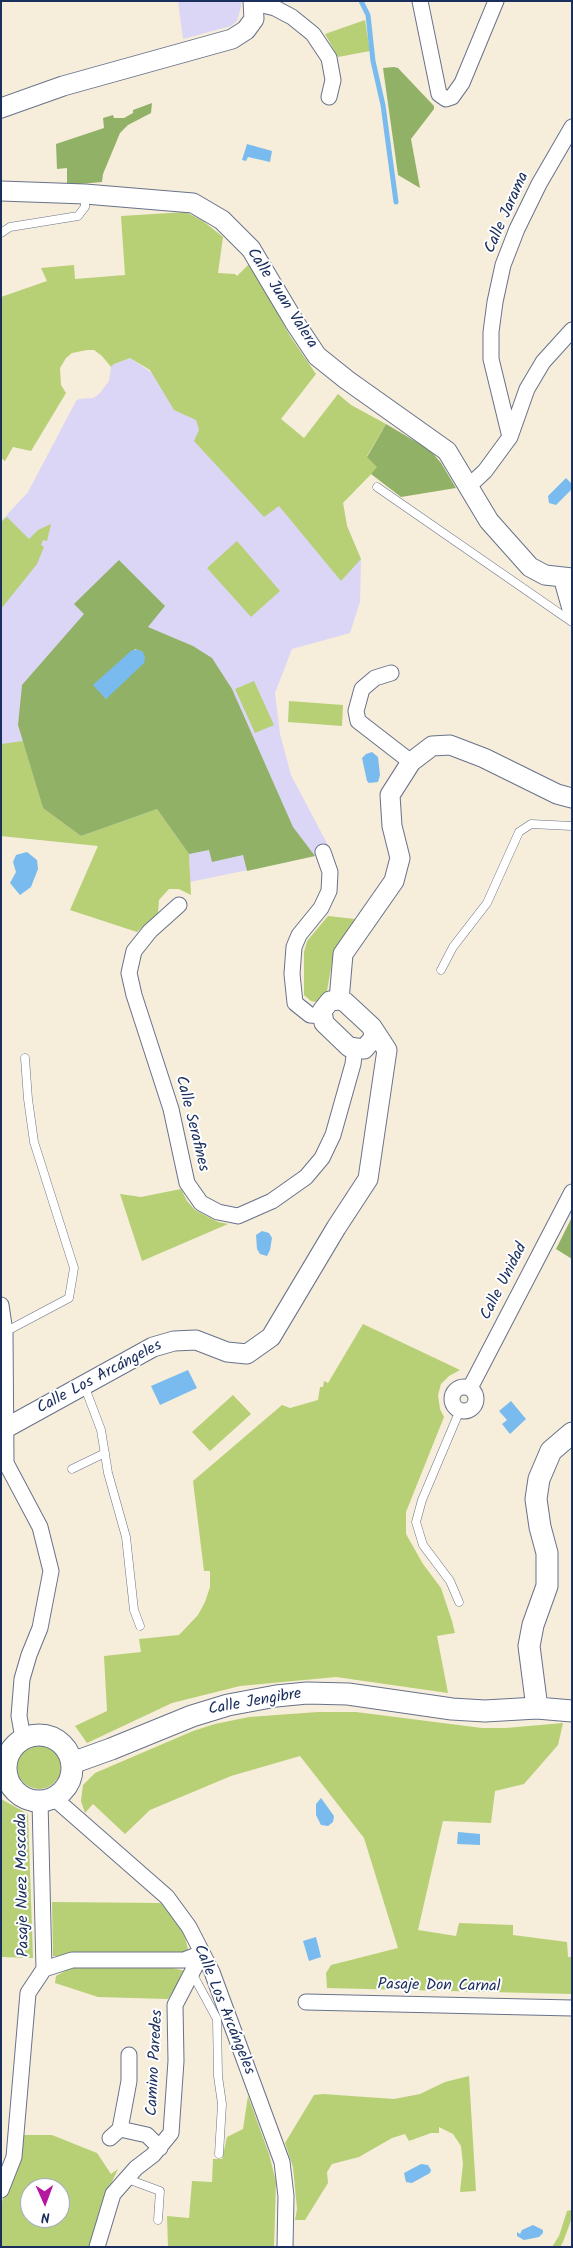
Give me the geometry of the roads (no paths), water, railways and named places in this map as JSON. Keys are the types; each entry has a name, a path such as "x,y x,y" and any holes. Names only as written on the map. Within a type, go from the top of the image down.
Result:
{"main road":[{"path":"537,1708 529,1646 533,1624 548,1586 548,1569 547,1553 536,1499 539,1479 551,1451 572,1433"},
{"name":"Calle Jengibre","path":"72,1763 192,1716 228,1705 276,1696 308,1693 348,1694 452,1709 486,1711 537,1708 572,1711"},
{"path":"33,1735 54,1738 66,1749 72,1763 72,1774 69,1784 47,1800 23,1798 15,1792 3,1773 9,1753 15,1744 23,1738 33,1735"}],"street":[{"path":"420,1 439,94 446,99 452,98 462,84 496,1"},
{"path":"1,108 63,86 232,39 246,30 254,19 254,2 275,8 292,16 313,34 329,58 333,80 329,98"},
{"name":"Calle Jarama","path":"510,437 491,359 490,332 495,302 503,266 517,229 572,127"},
{"name":"Calle Juan Valera","path":"1,191 85,194 193,203 222,220 251,249 295,323 318,356 347,380 447,451 489,522 530,567 545,575 568,578"},
{"path":"469,486 485,472 510,437 528,389 543,362 572,330"},
{"path":"568,578 572,609"},
{"path":"391,673 376,678 362,689 356,711 358,721 411,762"},
{"path":"386,1062 375,1051 349,1047 324,1023 322,1011 330,1001 339,1000 343,954 394,882 400,858 392,826 390,795 411,762 432,746 450,745 484,758 557,794 572,798"},
{"path":"322,1016 310,1014 294,1003 292,974 294,946 299,935 320,908 329,891 330,872 323,852"},
{"name":"Calle Serafines","path":"179,905 150,931 134,950 130,973 134,996 171,1108 187,1183 201,1203 218,1212 238,1216 272,1201 306,1178 322,1158 333,1135 353,1064 360,1048"},
{"name":"Calle Los Arcángeles","path":"6,1428 153,1347 174,1341 196,1340 227,1352 247,1354 271,1337 368,1178 387,1050 372,1027 345,1002 339,1000"},
{"path":"360,1048 372,1040 374,1035 372,1027"},
{"name":"Calle Unidad","path":"460,1410 469,1410 476,1403 476,1397 470,1388 572,1192"},
{"path":"1,1305 5,1332 6,1464 40,1527 51,1572 40,1628 22,1679 19,1716 23,1738"},
{"name":"Calle Los Arcángeles","path":"47,1800 167,1897 189,1927 212,1972 282,2162 286,2196 285,2247"},
{"name":"Pasaje Nuez Moscada","path":"44,1969 47,1800"},
{"path":"1,2190 14,2157 28,1994 44,1969 72,1960 184,1960 202,1953"},
{"name":"Camino Paredes","path":"97,2247 113,2194 128,2177 160,2148 171,2133 176,2061 175,2006 202,1953"},
{"name":"Pasaje Don Carnal","path":"306,2002 572,2008"},
{"name":"Camino Paredes","path":"129,2055 129,2081 115,2134 147,2135 160,2148"}],"lane":[{"path":"1,232 10,227 78,216 85,207 85,194"},
{"path":"377,487 572,622"},
{"path":"441,970 453,947 487,903 519,832 531,824 572,826"},
{"path":"5,1332 70,1298 74,1268 34,1142 25,1058"},
{"path":"84,1385 101,1430 108,1473 126,1537 134,1610 140,1626"},
{"path":"459,1602 450,1581 423,1544 416,1522 422,1500 460,1410"},
{"path":"72,1470 105,1452"},
{"path":"192,1973 217,2019 218,2076 222,2104 219,2154"},
{"path":"128,2177 160,2191 158,2220"}],"water":[{"path":"247,144 272,151 270,162 248,157 246,161 242,160"},
{"path":"566,478 572,484 572,489 556,505 549,503 548,496"},
{"path":"132,650 143,652 144,663 106,699 93,685"},
{"path":"372,752 378,757 380,775 378,782 369,783 362,758"},
{"path":"27,852 37,860 38,869 31,887 20,895 10,883 16,872 13,862 16,855"},
{"path":"262,1231 269,1233 272,1238 267,1256 260,1254 257,1249 256,1235"},
{"path":"188,1370 197,1388 160,1405 151,1386"},
{"path":"511,1401 526,1419 510,1434 502,1424 507,1420 499,1411"},
{"path":"321,1798 334,1816 333,1822 328,1826 321,1825 316,1815 316,1804"},
{"path":"458,1832 480,1834 480,1845 457,1844"},
{"path":"316,1937 321,1957 309,1961 303,1941"},
{"path":"421,2164 428,2165 431,2170 430,2173 412,2183 406,2182 404,2173"},
{"path":"533,2225 543,2230 539,2237 524,2240 517,2236 517,2232 520,2234 522,2230"}],"waterway":[{"path":"361,1 368,15 373,61 383,105 396,202"}]}
